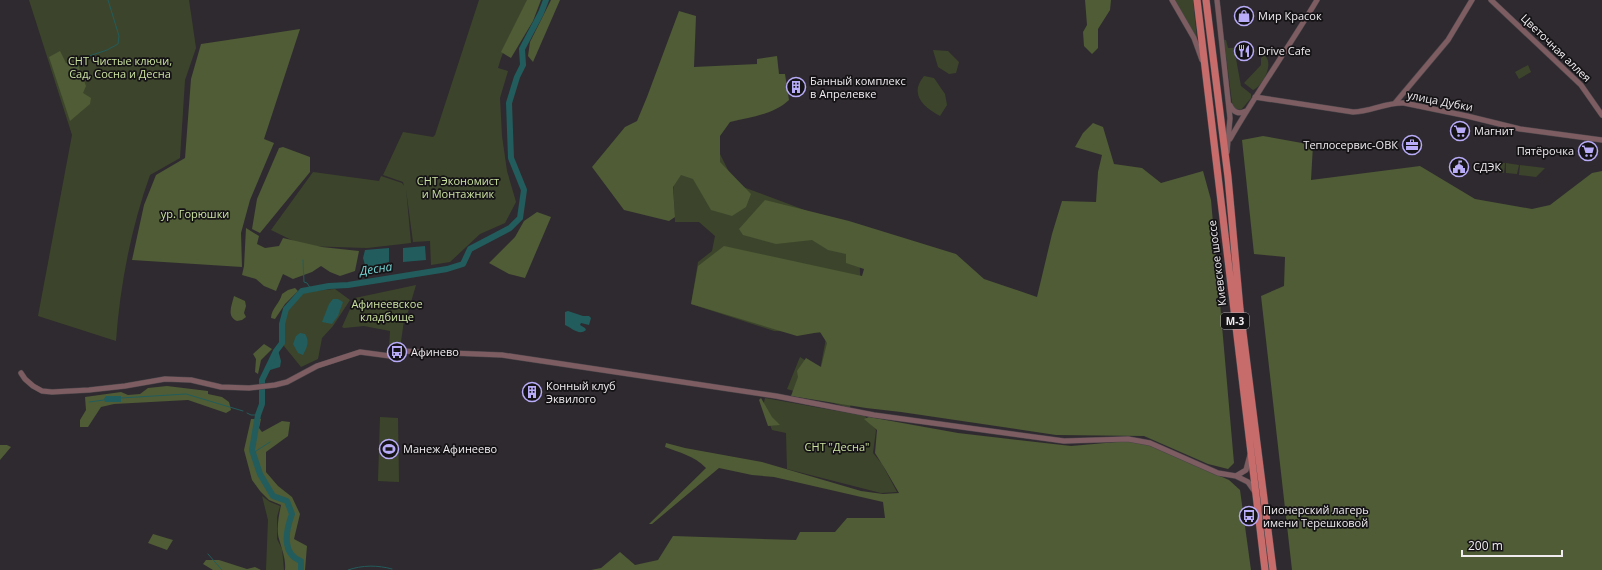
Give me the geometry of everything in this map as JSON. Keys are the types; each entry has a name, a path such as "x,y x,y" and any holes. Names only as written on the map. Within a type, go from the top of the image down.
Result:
{"highway":[{"name":"Киевское шоссе","path":"1198,0 1265,570"},
{"name":"Киевское шоссе","path":"1206,0 1228,177 1240,309 1273,570"}],"street":[{"path":"1172,0 1194,38 1206,72"},
{"path":"1217,0 1230,126 1227,152 1228,177"},
{"path":"1229,142 1246,110 1256,97 1317,0"},
{"path":"1395,103 1448,40 1472,0"},
{"name":"Цветочная аллея","path":"1491,0 1581,85 1602,115"},
{"path":"1228,97 1235,112 1241,113 1246,110"},
{"name":"улица Дубки","path":"1256,97 1353,112 1365,112 1395,103 1404,103 1520,129 1602,140"},
{"path":"21,373 24,379 32,386 42,391 52,392 118,387 165,379 192,380 221,387 249,388 287,382 317,366 360,352 390,356 401,351 502,355 776,396 874,415 1064,441 1128,439 1150,442 1218,473 1236,476 1248,482 1256,495"},
{"path":"1236,476 1246,470 1251,454"}],"green space":[{"name":"СНТ Чистые ключи, Сад, Сосна и Десна","path":"29,0 189,0 196,48 185,80 180,158 150,175 143,195 127,257 120,299 116,341 38,316 72,135"},
{"name":"СНТ Экономист и Монтажник","path":"479,0 534,0 509,40 498,68 508,71 500,98 502,136 507,171 516,202 505,223 480,234 450,262 431,265 430,241 413,242 406,189 411,243 367,248 304,246 271,230 313,172 379,181 381,176 402,183 404,186 403,182 383,175 403,132 433,137 435,135"},
{"path":"527,0 541,0 533,21 511,58 501,52"},
{"path":"551,0 560,0 533,62 528,56 530,42"},
{"path":"1085,0 1111,0 1110,10 1098,29 1098,48 1092,54 1084,46 1083,32 1087,25"},
{"path":"1175,0 1193,0 1197,39"},
{"path":"679,11 696,16 694,67 757,64 757,59 777,56 779,74 785,74 789,100 783,105 769,112 730,122 720,136 720,162 751,194 746,207 732,216 711,210 693,179 681,175 673,187 675,217 669,221 624,210 592,167 625,127 637,121"},
{"name":"ур. Горюшки","path":"300,29 264,139 274,143 250,200 241,233 242,267 132,260 144,205 156,175 185,158 191,79 201,44"},
{"path":"1224,40 1226,40 1228,48 1234,48 1241,86 1251,94 1251,98 1241,110 1234,108 1232,102"},
{"path":"933,50 948,51 959,62 956,73 949,74 938,67"},
{"path":"60,51 66,63 77,62 86,86 83,93 91,98 90,104 70,121 49,57"},
{"path":"1264,55 1267,58 1268,68 1264,79 1257,88 1253,90 1244,83 1261,65 1261,58"},
{"path":"1528,65 1531,72 1519,79 1515,72"},
{"path":"924,76 934,78 945,94 947,105 940,116 924,104 918,94 920,83"},
{"path":"1093,123 1103,127 1114,164 1142,168 1161,183 1203,171 1211,200 1234,463 1228,469 1208,464 1144,436 1056,435 791,396 798,377 797,371 806,358 821,367 827,343 820,332 797,336 691,304 698,266 724,246 862,276 864,269 846,263 846,254 828,250 812,240 776,244 743,235 739,229 765,200 849,221 956,254 984,279 1037,297 1052,234 1062,201 1096,202 1098,172 1102,155 1075,147 1083,133"},
{"path":"1263,136 1313,145 1311,180 1420,166 1475,199 1532,209 1550,205 1592,173 1602,171 1602,570 1292,570 1261,296 1284,286 1285,257 1254,254 1242,140"},
{"path":"713,140 735,184 858,230 861,294 856,366 850,408 787,389 800,357 820,370 827,333 774,331 691,304 698,262 712,251 715,236 699,222 675,222 673,179"},
{"path":"283,147 310,157 310,172 260,233 252,229 257,199 279,148"},
{"path":"1498,163 1505,163 1504,173 1497,172"},
{"path":"1506,163 1519,165 1517,174 1506,173"},
{"path":"1520,165 1545,168 1536,177 1519,175"},
{"path":"537,212 551,217 525,278 509,274 489,263 515,237 524,221"},
{"path":"246,228 259,236 257,244 265,248 279,246 283,238 322,247 359,251 355,271 340,276 321,266 312,272 293,279 283,274 276,291 264,286 256,279 242,275 244,266"},
{"name":"Афинеевское кладбище","path":"416,285 404,320 400,349 389,349 390,331 364,326 342,327 355,298"},
{"path":"295,288 298,291 285,304 275,319 271,318 272,312 282,294"},
{"path":"335,289 350,300 333,326 322,338 318,359 301,367 284,346 283,323 288,310 304,292"},
{"path":"234,296 245,301 246,306 244,313 246,317 242,320 237,321 231,313"},
{"path":"264,344 272,349 261,360 258,374 255,372 256,359 253,354"},
{"path":"167,386 208,391 208,394 222,397 229,402 231,410 226,413 188,400 114,404 101,407 88,427 80,427 80,420 86,410 85,397 121,392 128,395 140,394 148,388"},
{"path":"761,398 772,417 780,425 768,426 759,400"},
{"name":"СНТ \"Десна\"","path":"765,398 865,416 876,430 873,453 882,464 897,492 881,493 787,469 786,433 772,430 763,406"},
{"name":"Манеж Афинеево","path":"380,417 398,418 399,482 378,481"},
{"path":"869,417 958,433 1071,446 1128,441 1149,445 1229,480 1240,490 1251,570 591,570 601,568 620,552 635,565 658,560 673,536 796,540 800,532 835,532 847,518 885,518 883,502 774,477 752,475 719,468 652,524 649,524 706,468 691,457 665,447 666,443 685,448 762,462 861,491 883,494 899,493 875,453 877,430 864,419"},
{"path":"251,419 261,419 259,428 262,432 282,421 290,422 288,436 266,452 266,472 278,486 292,497 300,514 294,539 307,546 305,570 285,570 278,531 281,505 269,500 252,480 244,450"},
{"path":"0,445 7,445 11,447 0,460"},
{"path":"262,496 270,502 280,506 277,517 277,539 282,549 284,570 266,570 268,520"},
{"path":"153,534 173,540 167,550 148,543"},
{"path":"206,560 219,560 247,569 255,567 261,570 213,570 203,564"}],"water":[{"path":"425,246 426,260 403,262 403,248"},
{"path":"389,248 389,262 368,267 365,265 363,258 365,250"},
{"path":"333,299 338,299 343,302 338,316 332,324 322,322 329,304"},
{"path":"568,311 583,316 589,316 591,318 589,325 581,323 580,325 586,330 583,332 578,332 565,325 565,312"},
{"path":"300,333 305,334 308,342 303,355 298,353 293,344 296,336"},
{"path":"278,350 281,361 280,367 270,370 263,377"},
{"path":"106,396 121,396 121,402 105,402 104,399"}],"waterway":[{"path":"72,75 80,59 107,50 118,44 119,36 108,0"},
{"name":"Десна","path":"301,570 301,561 290,553 288,547 287,534 292,514 287,501 273,496 260,474 252,450 258,415 262,404 262,380 276,351 282,343 282,324 286,309 302,291 447,269 463,264 470,249 510,228 520,218 524,190 511,158 509,103 517,77 523,65 522,49 541,13 546,0"},
{"path":"303,260 304,282 307,283 311,289"},
{"path":"121,398 186,394 243,411"},
{"path":"89,402 104,400"},
{"path":"247,413 251,415 258,415"},
{"path":"253,453 270,442"},
{"path":"208,554 222,570"},
{"path":"348,570 370,566 392,569"}],"place":[{"name":"Мир Красок","path":"1244,16"},
{"name":"Drive Cafe","path":"1244,51"},
{"name":"Банный комплекс в Апрелевке","path":"796,87"},
{"name":"Магнит","path":"1460,131"},
{"name":"Теплосервис-ОВК","path":"1412,145"},
{"name":"Пятёрочка","path":"1588,151"},
{"name":"СДЭК","path":"1459,167"},
{"name":"Афинево","path":"397,352"},
{"name":"Конный клуб Эквилого","path":"532,392"},
{"name":"Манеж Афинеево","path":"389,449"},
{"name":"Пионерский лагерь имени Терешковой","path":"1249,516"}]}
